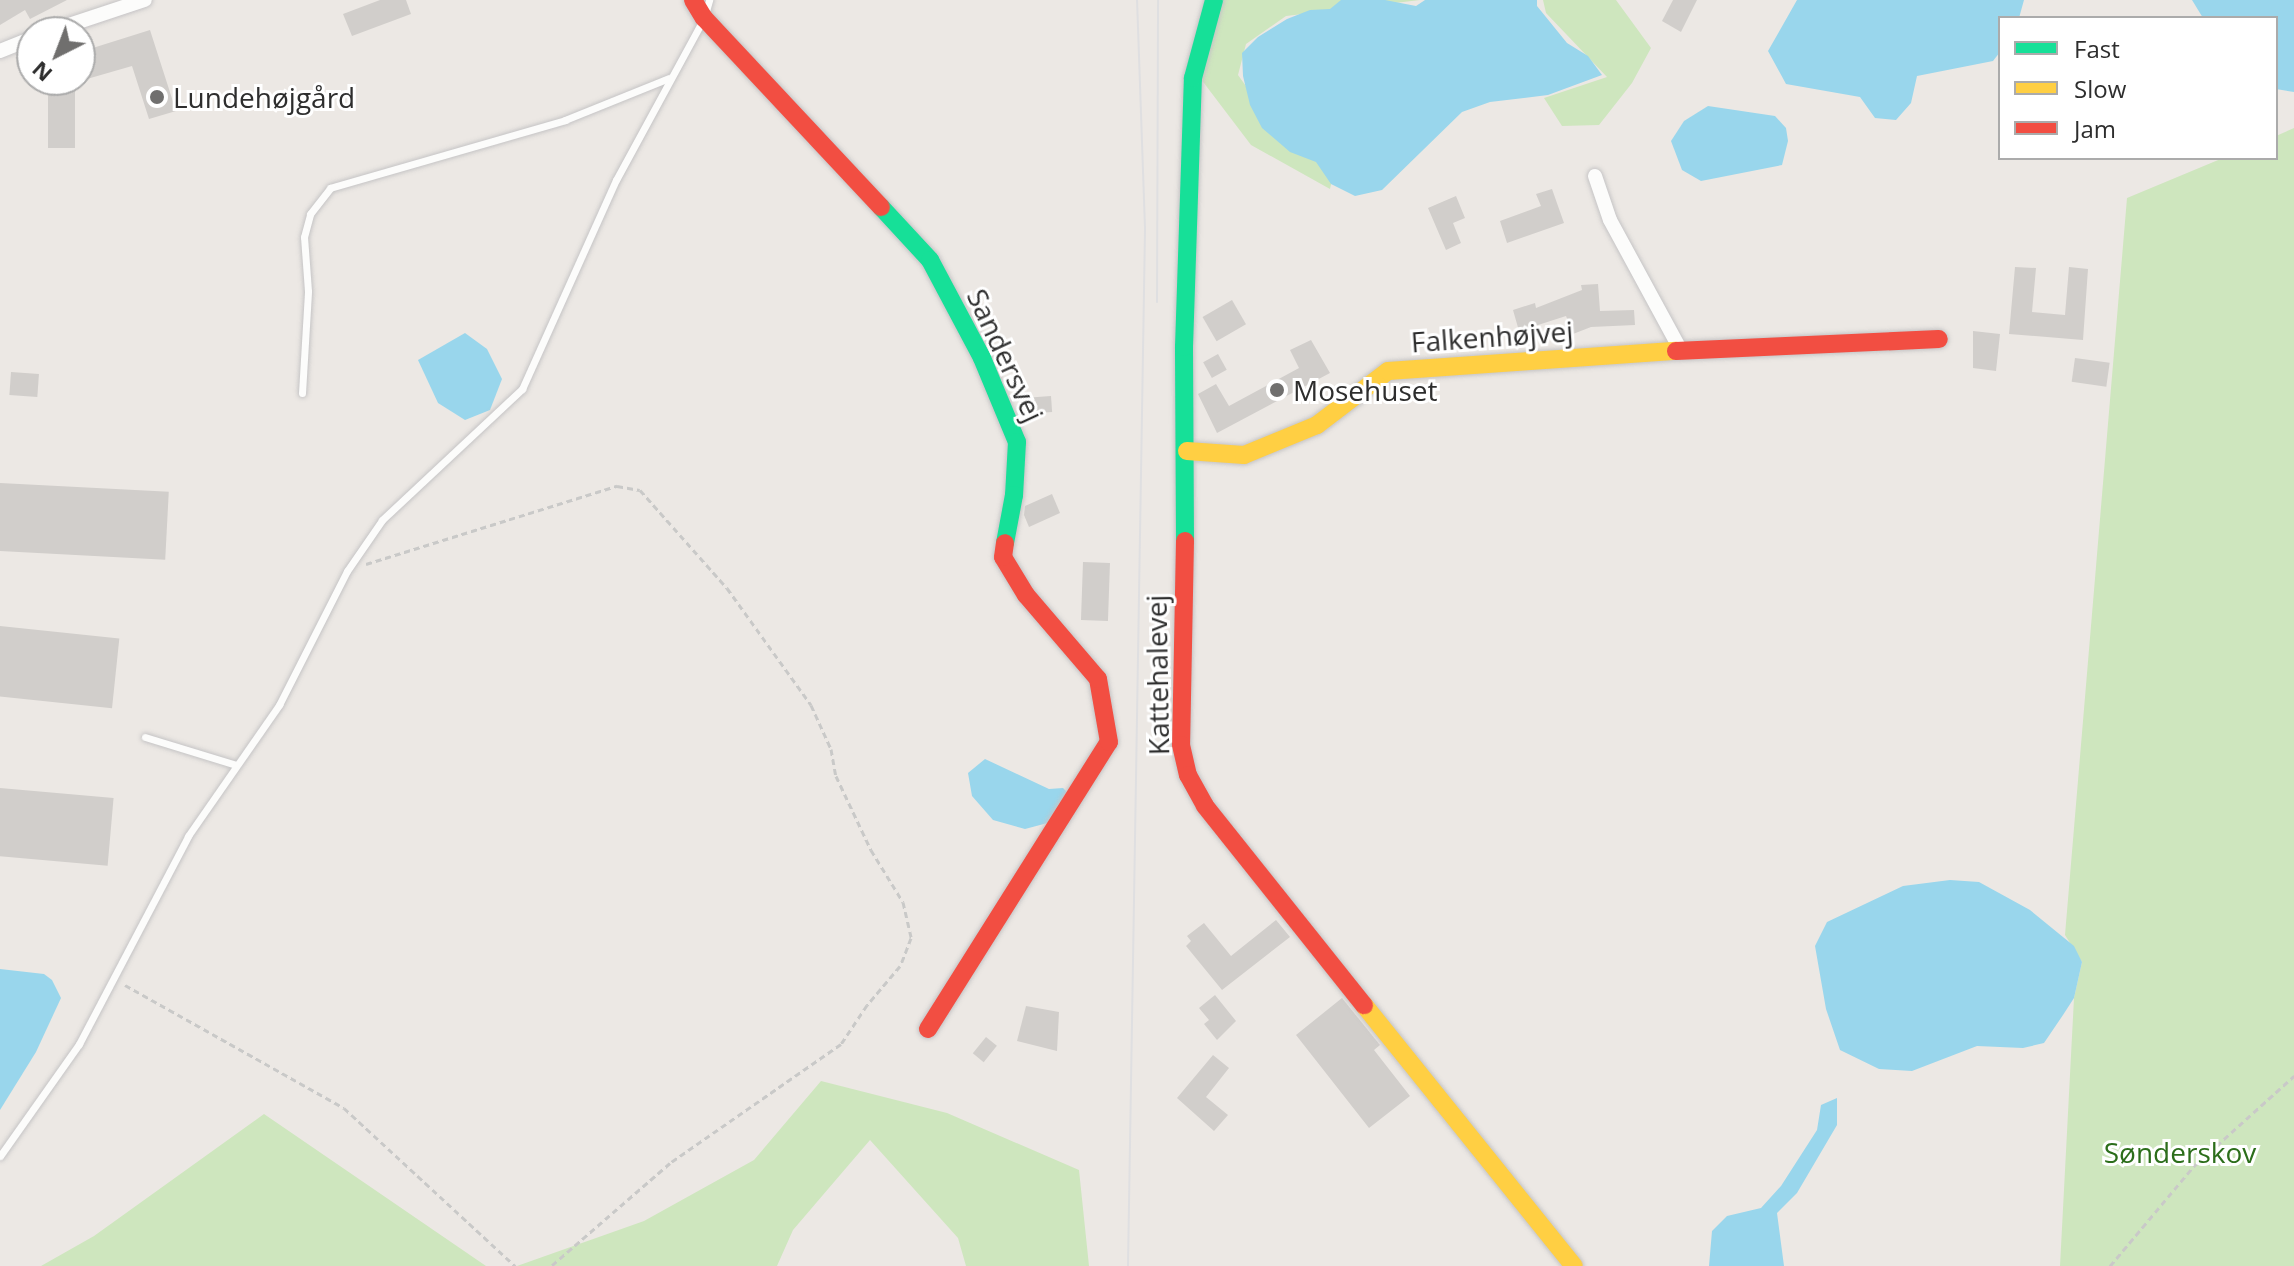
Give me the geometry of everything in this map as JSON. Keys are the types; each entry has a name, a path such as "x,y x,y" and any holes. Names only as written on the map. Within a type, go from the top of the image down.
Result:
{"street":[{"path":"96,16 145,0"},
{"name":"Sandersvej","path":"693,0 706,9 930,260 982,358 1017,442 1014,495 1003,557 1026,595 1098,679 1109,742 928,1029"},
{"name":"Kattehalevej","path":"1214,0 1193,78 1184,347 1187,451 1181,745 1188,775 1205,806 1574,1266"},
{"path":"1595,176 1610,220 1681,351"},
{"name":"Falkenhøjvej","path":"1187,451 1244,455 1317,425 1388,371 1681,351 1939,339"}],"lane":[{"path":"0,1156 79,1044 115,979 161,882 236,765 279,705 347,571 382,520 522,389 616,180 706,9"},
{"path":"302,393 308,291 304,237 310,214 330,188 565,120 669,78"},
{"path":"145,737 236,765"}],"path":[{"path":"347,571 440,538 617,486 640,490 727,588 811,705 831,749 836,776 859,826 903,902 911,938 900,966 867,1005 841,1044 670,1163 551,1266"},
{"path":"115,979 344,1108 515,1266"},
{"path":"2110,1266 2194,1166 2294,1076"}],"green space":[{"path":"1223,0 1420,0 1286,16 1246,44 1238,75 1291,149 1335,167 1330,189 1251,145 1191,66"},
{"path":"1543,0 1616,0 1651,48 1632,83 1599,125 1562,126 1544,98 1607,77 1546,13"},
{"name":"Sønderskov","path":"2294,128 2294,1266 2060,1266 2074,998 2082,962 2065,935 2127,198 2218,160 2278,160 2278,135"},
{"path":"821,1081 947,1113 1079,1170 1089,1266 966,1266 958,1238 870,1140 793,1230 777,1266 517,1266 644,1221 754,1160"},
{"path":"264,1114 486,1266 41,1266 94,1236"}],"water":[{"path":"1341,0 1385,0 1416,6 1425,0 1537,0 1537,6 1567,43 1588,56 1602,75 1548,95 1490,102 1462,112 1382,190 1355,196 1331,184 1316,162 1290,152 1262,128 1250,105 1243,76 1242,53 1258,37 1287,19 1310,10 1330,9"},
{"path":"1797,0 2024,0 2020,16 1998,16 1998,55 1993,61 1917,76 1911,103 1896,120 1875,118 1860,97 1786,84 1768,51"},
{"path":"2192,0 2294,0 2294,92 2278,89 2278,16 2202,16"},
{"path":"1708,106 1775,116 1786,128 1788,141 1782,165 1701,181 1682,170 1671,141 1684,121"},
{"path":"465,333 487,349 502,379 490,410 465,420 438,403 418,360"},
{"path":"985,759 1049,789 1063,788 1069,794 1055,821 1025,829 993,820 972,796 968,773"},
{"path":"1950,880 1979,882 2030,910 2074,946 2082,962 2074,998 2063,1015 2044,1043 2023,1048 1977,1046 1912,1071 1879,1069 1840,1050 1826,1009 1815,946 1827,922 1903,886"},
{"path":"0,969 44,974 52,980 61,998 36,1052 0,1110"},
{"path":"1837,1098 1837,1125 1797,1193 1777,1213 1784,1266 1709,1266 1712,1231 1727,1216 1761,1208 1781,1186 1817,1130 1821,1105"}],"building":[{"path":"0,0 67,0 36,16 28,16 25,10 0,25"},
{"path":"380,0 406,0 411,14 352,36 343,14"},
{"path":"1673,0 1697,0 1681,32 1662,21"},
{"name":"Lundehøjgård","path":"150,30 176,111 149,119 132,66 96,76 96,47"},
{"path":"48,96 75,96 75,148 48,148"},
{"path":"1552,189 1564,223 1507,243 1500,221 1541,206 1536,194"},
{"path":"1456,196 1465,218 1453,223 1461,243 1446,250 1428,208"},
{"path":"2015,267 2036,268 2032,312 2065,315 2069,267 2088,269 2083,340 2009,334"},
{"path":"1598,284 1600,311 1634,310 1635,325 1591,327 1573,334 1566,316 1519,331 1513,310 1535,303 1536,308 1582,290 1581,285"},
{"path":"1232,300 1246,324 1217,341 1203,317"},
{"path":"1973,331 2000,334 1996,371 1973,368"},
{"name":"Mosehuset","path":"1311,340 1330,373 1217,433 1198,394 1216,384 1229,406 1299,368 1290,350"},
{"path":"1218,354 1227,370 1212,378 1203,362"},
{"path":"2075,358 2110,363 2106,387 2072,382"},
{"path":"11,372 39,374 37,397 9,395"},
{"path":"1051,396 1052,412 1028,414 1027,398"},
{"path":"0,483 169,492 165,560 0,551"},
{"path":"1052,494 1060,513 1029,527 1024,515 1025,506"},
{"path":"1083,562 1110,563 1108,621 1081,620"},
{"path":"0,626 119,639 112,708 0,696"},
{"path":"0,788 114,798 108,866 0,856"},
{"path":"1276,920 1290,937 1222,990 1186,946 1191,941 1187,936 1204,923 1231,956"},
{"path":"1215,995 1236,1021 1217,1040 1204,1024 1209,1020 1199,1008"},
{"path":"1342,998 1380,1045 1374,1050 1410,1096 1369,1128 1296,1035"},
{"path":"1026,1006 1059,1012 1057,1051 1017,1041"},
{"path":"986,1037 997,1046 984,1062 973,1053"},
{"path":"1213,1055 1229,1068 1206,1097 1228,1115 1214,1131 1177,1098"}],"tram line":[{"path":"1128,1266 1145,228 1137,0"},
{"path":"1157,302 1158,0"}],"traffic: fast":[{"path":"1185,541 1184,347 1193,78 1214,0"},
{"path":"881,207 930,260 982,358 1017,442 1014,495 1005,543"}],"traffic: slow":[{"path":"1187,451 1244,455 1317,425 1388,371 1676,351"},
{"path":"1364,1005 1574,1266"}],"traffic: jam":[{"path":"693,0 704,18 881,207"},
{"path":"1676,351 1939,339"},
{"path":"1185,541 1181,745 1188,775 1205,806 1364,1005"},
{"path":"928,1029 1109,742 1098,679 1026,595 1003,557 1005,543"}],"place":[{"name":"Lundehøjgård","path":"157,97"},
{"name":"Mosehuset","path":"1277,390"}]}
